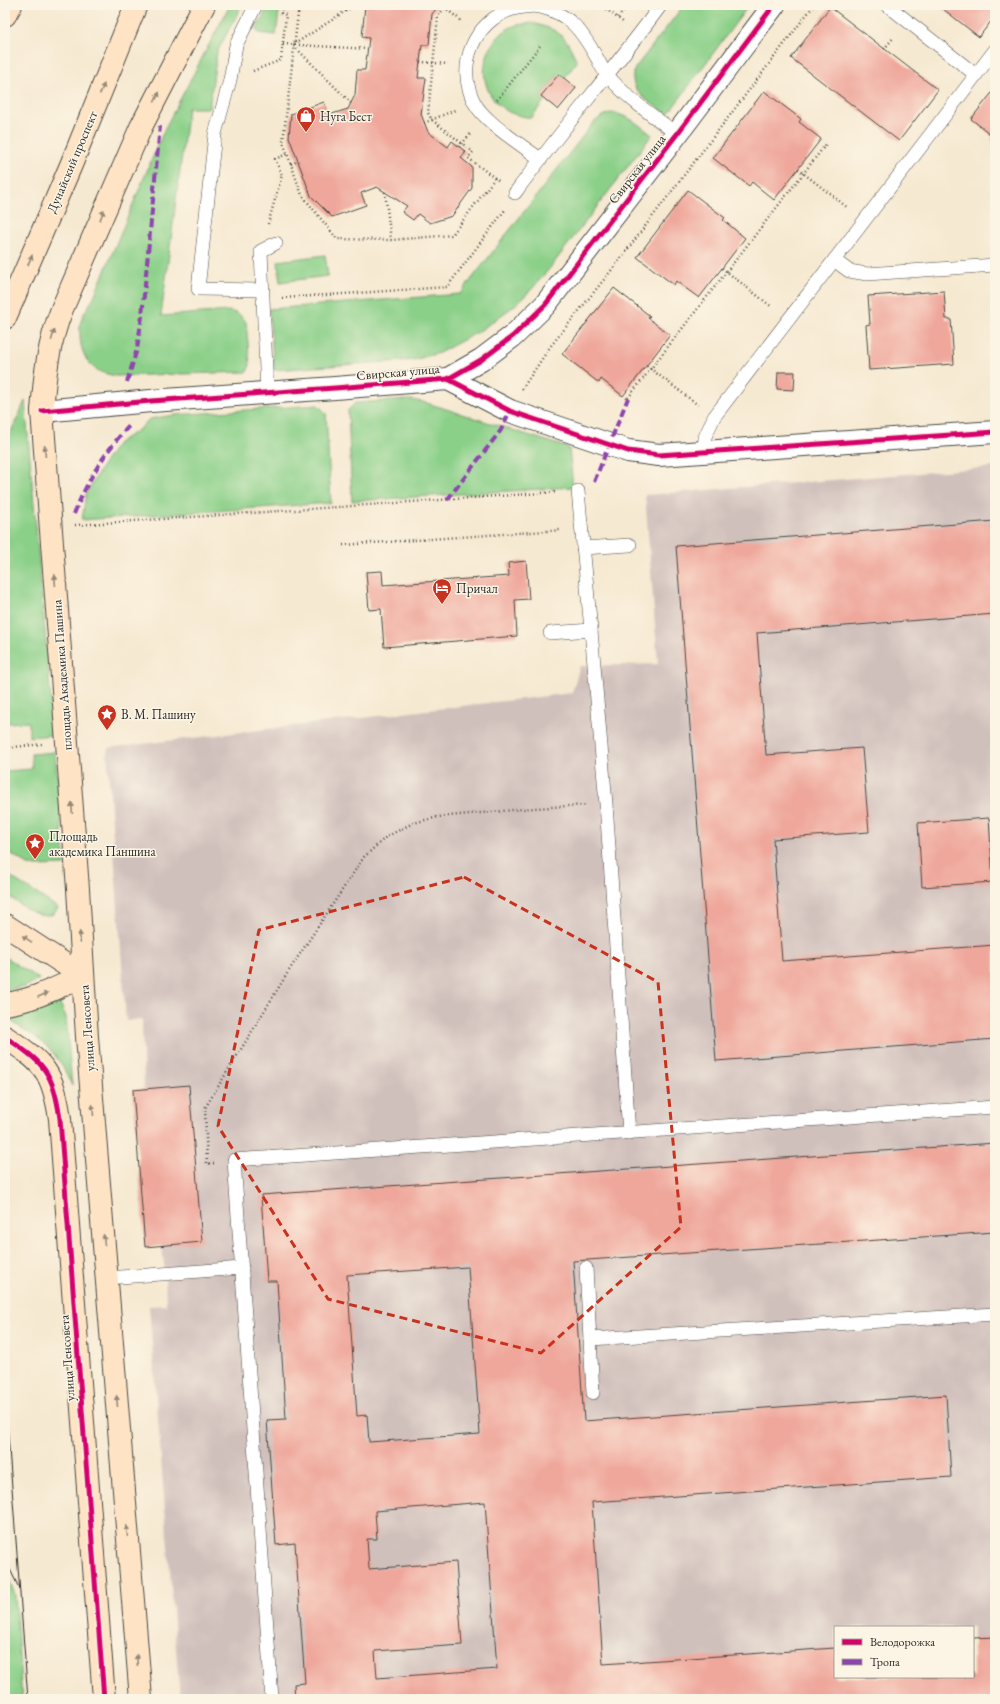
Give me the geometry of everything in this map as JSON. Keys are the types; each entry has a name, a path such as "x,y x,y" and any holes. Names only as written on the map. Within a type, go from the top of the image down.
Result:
{"main road":[{"path":"5,15 11,5"},
{"name":"Дунайский проспект","path":"5,318 72,165 136,5"},
{"name":"площадь Академика Пашина","path":"83,976 78,889 42,411 45,374 51,338 62,309 141,127 204,5"},
{"name":"улица Ленсовета","path":"5,925 83,976 140,1699"},
{"path":"5,1004 23,1002 35,998 83,976"},
{"name":"улица Ленсовета","path":"5,1037 37,1060 48,1074 56,1094 58,1106 104,1699"}],"street":[{"name":"Свирская улица","path":"42,411 151,400 448,379 481,360 513,336 545,306 774,5"},
{"path":"448,379 510,411 628,450 659,455 995,432"}],"lane":[{"path":"256,5 236,45 230,80 215,134 198,289 262,295"},
{"path":"515,193 661,5"},
{"path":"887,5 976,75"},
{"path":"540,159 485,116 474,102 467,82 466,61 473,42 485,25 503,12 524,6 540,6 566,17 581,31 607,75 642,108 677,134"},
{"path":"704,452 705,437 714,417 995,50"},
{"path":"267,393 261,251 276,244"},
{"path":"834,260 850,271 866,274 995,265"},
{"path":"578,491 606,804 629,1133"},
{"path":"583,548 630,545"},
{"path":"550,633 591,630"},
{"path":"272,1699 234,1160 995,1107"},
{"path":"107,1278 242,1268"},
{"path":"586,1268 593,1393"},
{"path":"590,1339 995,1314"}],"path":[{"path":"230,80 281,60 286,15 282,13 283,5"},
{"path":"299,5 283,142 302,195 337,239 391,240 452,235 495,178"},
{"path":"294,45 355,5"},
{"path":"441,5 446,6 479,33"},
{"path":"618,18 628,5"},
{"path":"510,411 516,398 550,347 614,268 814,5"},
{"path":"446,6 438,16 428,113 432,120 473,152 468,158 485,171"},
{"path":"283,44 367,49"},
{"path":"294,45 351,102"},
{"path":"459,147 540,46"},
{"path":"420,62 453,65"},
{"path":"424,123 474,102"},
{"path":"628,398 826,143"},
{"path":"261,251 282,175 275,159 287,154"},
{"path":"291,164 298,161"},
{"path":"798,169 864,221"},
{"path":"385,192 391,240"},
{"path":"262,295 447,287 512,200 515,193"},
{"path":"722,268 789,320"},
{"path":"647,366 714,417"},
{"path":"75,525 578,491"},
{"path":"343,545 581,528"},
{"path":"5,748 47,744"},
{"path":"234,1160 206,1164 205,1108 290,969 364,857 386,837 413,823 438,817 534,808 606,804"}],"highlighted area":[{"path":"464,877 658,982 681,1227 541,1353 328,1299 218,1126 259,930"}],"shaded area":[{"path":"995,467 995,1699 180,1699 149,1306 166,1305 165,1274 162,1246 145,1247 133,1090 144,1089 142,1019 126,1021 107,752 108,748 572,693 580,666 658,664 645,495"}],"green space":[{"path":"230,5 242,5 217,52 209,108 188,108 161,316 229,311 239,315 246,322 250,365 247,372 115,376 101,372 96,370 90,364 83,353 80,340 82,318 93,299 165,128"},
{"path":"269,5 280,5 276,35 259,33 257,31 257,28"},
{"path":"684,5 749,5 668,114 642,96 637,90 633,76 635,68"},
{"path":"532,23 549,28 561,35 569,46 577,62 564,78 559,74 541,96 545,100 531,118 510,113 494,100 488,90 485,79 485,67 487,55 493,44 501,35 513,26"},
{"path":"610,113 622,115 628,118 652,135 550,268 531,290 514,306 478,332 439,353 413,360 274,370 269,309 460,294 593,123"},
{"path":"325,255 328,276 280,282 278,261"},
{"path":"413,400 427,403 569,448 573,487 352,501 348,410 355,403"},
{"path":"25,401 54,735 29,737 29,722 5,723 5,445"},
{"path":"318,405 326,413 331,503 82,520 86,494 106,460 118,443 141,428 149,419 175,415"},
{"path":"55,752 65,865 28,865 5,850 5,771 32,769 31,754"},
{"path":"5,873 58,908 53,914 47,916 32,912 5,894"},
{"path":"5,957 39,979 25,987 5,990"},
{"path":"59,1001 66,1017 72,1086 57,1058 47,1046 8,1018 35,1013"},
{"path":"5,1569 15,1595 22,1699 5,1699"}],"building":[{"path":"365,5 439,5 432,14 429,45 422,45 418,78 426,78 421,114 428,132 448,147 452,141 466,152 461,158 472,167 472,188 452,216 430,223 418,214 413,220 402,212 407,206 377,187 361,193 366,205 332,217 311,196 289,137 291,114 324,102 329,115 348,109 355,95 357,70 365,70 369,38 362,37"},
{"path":"938,5 995,5 995,16 979,37"},
{"path":"830,7 938,90 899,141 791,58"},
{"path":"559,74 576,88 558,110 541,96"},
{"path":"995,89 995,142 991,140 994,137 971,119"},
{"path":"764,91 801,119 799,122 821,139 774,200 752,182 749,186 713,158"},
{"path":"688,190 725,218 723,220 745,238 699,298 676,281 674,285 637,257"},
{"path":"614,288 650,316 648,318 670,335 623,396 601,379 599,383 562,354"},
{"path":"944,291 946,319 951,319 954,364 869,370 866,325 870,324 868,296"},
{"path":"778,372 795,372 794,390 777,389"},
{"path":"995,521 995,614 757,633 766,755 862,748 869,832 773,839 782,961 995,945 995,1039 716,1061 676,546"},
{"name":"Причал","path":"526,561 529,599 515,600 517,636 384,647 381,609 369,610 366,572 382,571 383,585 509,576 508,563"},
{"path":"989,818 993,882 922,887 918,823"},
{"path":"189,1085 202,1242 145,1247 133,1090"},
{"path":"995,1143 995,1232 573,1261 584,1421 946,1395 951,1477 592,1502 603,1664 834,1648 834,1678 974,1678 974,1638 995,1637 995,1699 295,1699 294,1684 305,1683 295,1543 276,1545 267,1420 286,1419 277,1281 267,1281 261,1195","holes":["468,1267 480,1434 369,1442 367,1415 357,1416 347,1275","485,1502 497,1669 377,1678 375,1651 462,1645 456,1562 369,1569 367,1539 377,1539 375,1511"]}],"tram line":[{"path":"5,1395 28,1699"},
{"path":"5,1559 18,1586"}],"marked path":[{"path":"127,382 137,349 142,316 160,126"},
{"path":"594,482 628,398"},
{"path":"447,500 501,430 510,411"},
{"path":"74,514 97,467 104,456 129,426"}],"cycle path":[{"path":"42,411 151,401 448,379 481,360 513,336 545,305 774,5"},
{"path":"448,379 510,411 628,451 659,455 995,432"},
{"path":"5,1037 29,1054 44,1070 50,1079 54,1090 60,1119 104,1699"}],"place":[{"name":"Нуга Бест","path":"306,133"},
{"name":"Причал","path":"442,605"},
{"name":"В. М. Пашину","path":"107,731"},
{"name":"Площадь академика Паншина","path":"35,860"}]}
